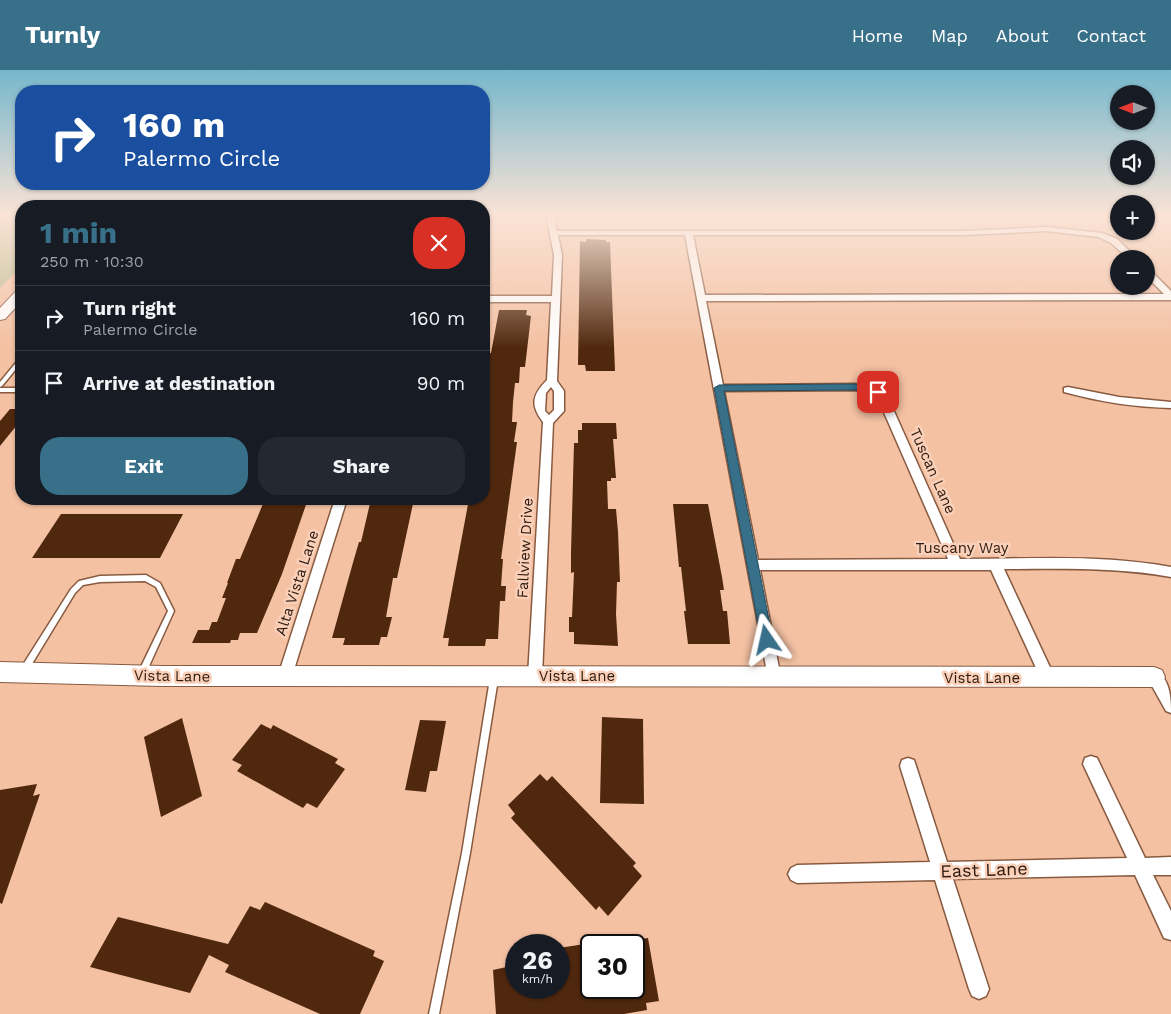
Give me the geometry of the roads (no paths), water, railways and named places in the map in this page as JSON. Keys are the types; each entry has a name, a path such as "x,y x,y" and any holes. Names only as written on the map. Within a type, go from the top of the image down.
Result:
{"main road":[{"path":"0,316 15,300"}],"street":[{"name":"Fallview Drive","path":"548,422 559,411 559,391 552,381 558,259"},
{"path":"693,259 774,678"},
{"path":"1155,280 1171,296"},
{"path":"700,298 1171,296"},
{"path":"490,299 556,299"},
{"name":"Fallview Drive","path":"535,676 548,422 540,411 541,392 552,381"},
{"name":"Tuscan Lane","path":"719,388 855,387 878,392 884,400 956,564"},
{"path":"1068,390 1104,399 1171,404"},
{"name":"Alta Vista Lane","path":"285,676 339,505"},
{"path":"994,564 1048,678"},
{"name":"Tuscany Way","path":"752,565 1107,564 1139,566 1171,572"},
{"name":"Vista Lane","path":"0,672 285,676 1154,677"},
{"path":"1154,677 1171,706"},
{"path":"1092,764 1171,931"},
{"path":"908,766 979,989"},
{"name":"East Lane","path":"797,874 1171,866"}],"lane":[{"path":"0,385 15,367"},
{"path":"0,390 15,390"},
{"path":"22,673 73,591 81,583 100,579 146,578 158,585 171,611 141,675"},
{"path":"434,1014 466,853 494,676"}]}
